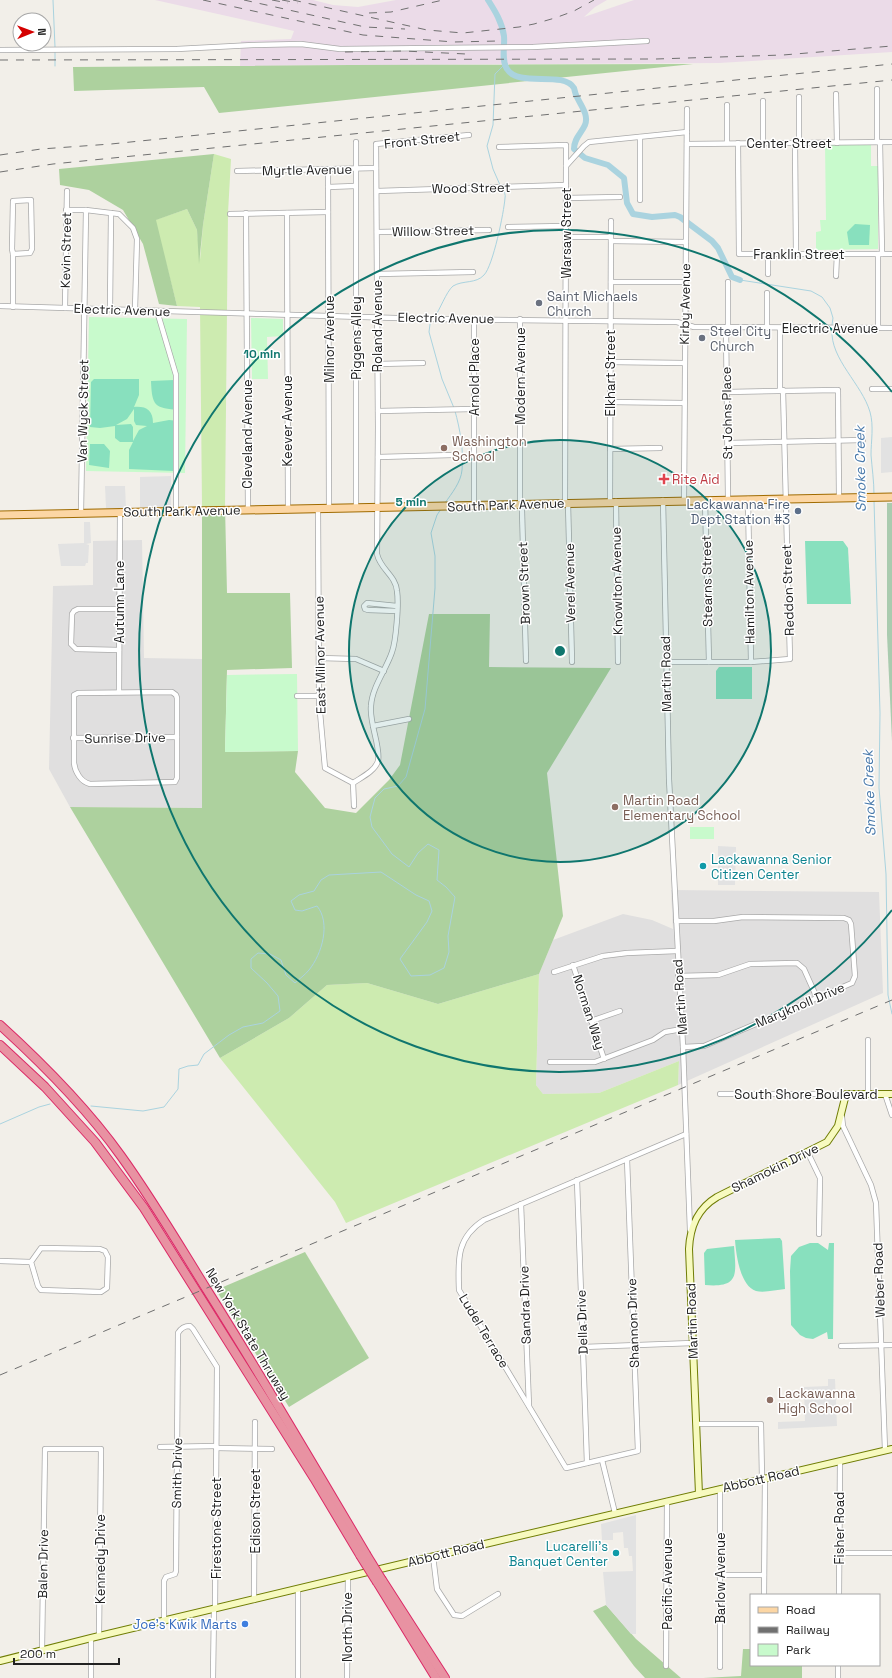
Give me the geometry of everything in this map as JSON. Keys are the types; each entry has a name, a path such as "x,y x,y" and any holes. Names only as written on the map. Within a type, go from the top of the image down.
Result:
{"highway":[{"name":"New York State Thruway","path":"0,1025 55,1077 90,1117 120,1155 150,1198 232,1330 363,1555"},
{"name":"New York State Thruway","path":"0,1045 45,1087 95,1142 144,1208 363,1555 445,1678"},
{"name":"New York State Thruway","path":"380,1581 436,1678"}],"main road":[{"name":"South Park Avenue","path":"0,515 437,507 663,500 892,497"}],"street":[{"path":"0,50 177,49 301,44 340,49 510,47 555,46 647,40"},
{"path":"877,89 880,254 878,328"},
{"path":"836,94 837,143"},
{"path":"796,254 799,97"},
{"path":"763,143 764,101"},
{"path":"727,105 727,144"},
{"name":"Kirby Avenue","path":"684,500 687,109"},
{"path":"566,166 589,142 687,132"},
{"name":"Front Street","path":"376,144 469,135"},
{"path":"640,137 640,200"},
{"name":"Piggens Alley","path":"356,142 356,508"},
{"name":"Center Street","path":"687,144 892,142"},
{"name":"Franklin Street","path":"738,143 739,254 892,254"},
{"name":"Roland Avenue","path":"353,783 372,770 378,760 371,710 372,698 395,643 398,592 395,584 381,565 377,554 378,411 376,144"},
{"name":"Warsaw Street","path":"499,147 566,145 567,503"},
{"name":"Myrtle Avenue","path":"237,171 376,168"},
{"name":"Milnor Avenue","path":"328,169 329,509"},
{"name":"Wood Street","path":"377,191 566,185"},
{"path":"328,187 356,186"},
{"name":"Kevin Street","path":"64,308 67,191"},
{"path":"566,198 620,197"},
{"path":"13,254 30,253 32,249 31,200 13,201 13,254 13,307"},
{"path":"66,210 86,210 119,214 133,228 137,239 135,310"},
{"name":"Van Wyck Street","path":"81,513 86,309 86,210"},
{"path":"230,214 328,212"},
{"path":"110,309 111,213"},
{"name":"Cleveland Avenue","path":"246,213 248,510"},
{"name":"Keever Avenue","path":"287,213 288,510"},
{"name":"Elkhart Street","path":"611,221 610,449 613,502"},
{"path":"508,227 566,226"},
{"name":"Willow Street","path":"377,232 489,230"},
{"path":"566,237 686,242"},
{"path":"768,254 768,274"},
{"path":"836,254 836,276"},
{"path":"377,274 473,272"},
{"path":"611,282 685,282"},
{"name":"St Johns Place","path":"728,282 728,499"},
{"path":"767,293 767,328"},
{"name":"Electric Avenue","path":"0,306 110,309 157,312 247,313 429,319 677,322 694,327 892,328"},
{"path":"157,312 176,375 176,512"},
{"name":"Arnold Place","path":"474,319 474,506"},
{"name":"Modern Avenue","path":"520,319 521,504"},
{"name":"Reddon Street","path":"751,662 790,658 780,328"},
{"path":"610,362 684,363"},
{"path":"377,364 423,363"},
{"path":"872,389 892,389"},
{"path":"727,392 838,390 839,497"},
{"path":"610,402 684,403"},
{"path":"378,411 474,409"},
{"path":"728,443 863,440"},
{"path":"610,449 660,448"},
{"path":"378,457 453,455"},
{"name":"Hamilton Avenue","path":"748,499 751,662"},
{"name":"Martin Road","path":"663,500 669,778 678,976 683,1047 690,1233 689,1250 699,1494"},
{"name":"Stearns Street","path":"705,500 709,662"},
{"name":"Knowlton Avenue","path":"613,502 618,662"},
{"name":"Verel Avenue","path":"567,503 572,662"},
{"name":"Brown Street","path":"521,504 526,661"},
{"name":"East Milnor Avenue","path":"318,509 319,696 325,768 353,783"},
{"name":"Autumn Lane","path":"119,692 120,512"},
{"path":"397,606 367,603 364,606 368,610 397,611"},
{"path":"119,609 78,609 74,611 72,614 71,644 76,649 119,650"},
{"path":"319,658 356,659 384,671"},
{"path":"666,662 751,662"},
{"path":"119,692 174,693 177,698 177,737 177,778 175,782 90,784 83,781 74,767 74,695 78,693 119,692"},
{"path":"297,696 319,696"},
{"path":"373,726 409,719"},
{"name":"Sunrise Drive","path":"73,738 177,737"},
{"path":"353,783 354,806"},
{"name":"Maryknoll Drive","path":"676,921 714,921 743,917 847,919 851,924 854,979 852,983 704,1046 683,1047"},
{"path":"554,972 603,956 677,951"},
{"path":"678,976 718,975 750,964 797,964 804,969 817,998"},
{"name":"Norman Way","path":"573,965 604,1059"},
{"path":"592,1021 620,1012"},
{"path":"550,1062 595,1062 653,1040 665,1032 682,1029"},
{"path":"868,1040 868,1094"},
{"name":"South Shore Boulevard","path":"720,1094 892,1094"},
{"name":"Shamokin Drive","path":"690,1233 699,1213 712,1200 808,1153 831,1138 842,1117 846,1094"},
{"path":"885,1094 892,1115"},
{"name":"Weber Road","path":"842,1117 843,1126 871,1185 876,1204 884,1450"},
{"name":"Ludel Terrace","path":"602,1460 566,1468 459,1290 459,1255 465,1237 473,1228 484,1220 686,1134"},
{"path":"808,1153 820,1178 819,1234"},
{"name":"Shannon Drive","path":"602,1460 638,1451 627,1159"},
{"name":"Della Drive","path":"577,1180 587,1463"},
{"name":"Sandra Drive","path":"521,1204 529,1406"},
{"path":"43,1248 103,1250 108,1255 108,1286 106,1290 101,1292 44,1291 38,1286 31,1262 43,1248"},
{"path":"0,1261 31,1262"},
{"name":"Smith Drive","path":"164,1620 164,1580 166,1577 175,1574 176,1571 178,1333 182,1328 190,1326 217,1366"},
{"path":"583,1347 693,1343"},
{"path":"841,1346 892,1345"},
{"name":"Firestone Street","path":"213,1678 217,1366"},
{"name":"Edison Street","path":"254,1600 255,1422"},
{"path":"696,1424 760,1424 763,1479 764,1594"},
{"path":"160,1447 178,1446 272,1449"},
{"name":"Balen Drive","path":"42,1650 45,1448 101,1450 100,1482"},
{"name":"Abbott Road","path":"0,1661 214,1608 254,1600 433,1556 892,1449"},
{"path":"602,1460 615,1513"},
{"name":"Fisher Road","path":"839,1594 840,1461"},
{"name":"Kennedy Drive","path":"99,1636 100,1482"},
{"name":"Barlow Avenue","path":"720,1489 720,1667"},
{"name":"Pacific Avenue","path":"666,1666 667,1501"},
{"path":"839,1553 892,1553"},
{"path":"433,1556 436,1589 454,1614 462,1616 498,1594"},
{"path":"719,1575 764,1575"},
{"name":"North Drive","path":"347,1678 348,1577"},
{"path":"298,1589 298,1678"},
{"path":"91,1638 92,1678"},
{"path":"838,1666 838,1678"}],"shaded area":[{"path":"155,0 313,0 333,5 358,7 396,0 607,0 595,7 584,17 634,0 892,0 892,52 719,63 240,66 241,41 291,39 294,31"},
{"path":"892,437 892,472 881,473 881,438"},
{"path":"171,476 171,507 140,508 140,477"},
{"path":"105,486 125,486 126,508 106,508"},
{"path":"84,522 90,522 91,543 86,544 89,545 88,563 86,563 85,566 61,566 58,544 84,543"},
{"path":"142,540 144,658 202,659 202,808 70,807 49,769 53,586 93,585 93,541"},
{"path":"718,846 736,847 735,885 718,885"},
{"path":"671,890 879,892 883,993 678,1085 679,1061 599,1093 543,1094 536,1085 539,974 553,940 623,914 652,920 673,929"},
{"path":"828,1379 835,1379 837,1426 778,1429 778,1422 805,1421 804,1387 828,1386"},
{"path":"636,1515 636,1634 631,1634 606,1605 603,1572 633,1571 632,1556 629,1556 628,1548 624,1548 623,1532 613,1533 613,1540 602,1540 601,1524"}],"green space":[{"path":"693,64 219,113 204,87 74,91 73,67 351,65"},
{"path":"825,144 871,144 871,166 878,166 878,249 816,250 816,232 821,231 820,220 826,220"},
{"path":"214,154 231,159 228,213 225,506 202,506 200,307 177,306 155,220 187,209 197,230 200,260 203,225"},
{"path":"214,154 203,225 199,264 197,230 187,209 156,220 177,306 159,304 143,244 123,210 89,190 60,185 59,169"},
{"path":"855,224 870,225 869,245 849,245 847,232"},
{"path":"89,317 187,319 185,473 86,471"},
{"path":"251,318 283,319 283,336 267,337 268,379 252,379"},
{"path":"94,379 139,379 139,395 134,407 142,407 148,410 152,415 153,423 169,420 179,421 178,467 174,471 129,469 129,450 133,442 120,442 115,438 115,426 100,428 90,427 91,382","holes":["134,409 134,421 136,425 147,426 139,430 133,441 133,427 131,424 116,425 127,419"]},
{"path":"174,380 178,384 179,410 160,407 156,404 152,396 151,381"},
{"path":"90,444 104,444 110,451 109,468 89,465"},
{"path":"887,503 892,503 892,741 887,635"},
{"path":"202,506 225,506 227,593 290,593 292,668 227,670 225,752 298,751 295,772 325,808 356,813 389,780 400,765 429,614 490,614 489,667 611,668 547,773 563,916 539,974 438,1004 367,983 327,985 289,1018 220,1058 70,807 202,808"},
{"path":"805,541 843,541 848,548 851,604 807,604"},
{"path":"719,667 752,667 752,699 716,699 716,671"},
{"path":"297,674 298,751 225,752 227,675"},
{"path":"690,827 714,827 714,839 690,839"},
{"path":"539,974 536,1085 543,1094 599,1093 679,1061 678,1085 346,1223 335,1202 220,1058 289,1018 327,985 367,983 438,1004"},
{"path":"780,1238 782,1241 785,1289 766,1292 756,1291 746,1283 740,1269 736,1253 735,1240"},
{"path":"810,1243 818,1243 828,1250 829,1243 834,1243 833,1339 828,1339 827,1332 813,1339 806,1338 800,1335 791,1325 791,1256 799,1247"},
{"path":"734,1246 735,1271 733,1277 725,1284 705,1285 704,1253 707,1249"},
{"path":"305,1252 369,1358 289,1407 216,1290"},
{"path":"606,1605 636,1639 681,1678 645,1678 634,1666 593,1611"},
{"path":"743,1649 750,1649 750,1666 802,1666 802,1678 703,1678 741,1676"}],"waterway":[{"path":"53,0 55,47"},
{"name":"Smoke Creek","path":"488,0 502,26 504,36 504,61 507,69 513,75 521,77 531,79 561,80 574,88 586,118 585,125 576,139 574,149 585,158 608,165 624,178 627,203 633,214 652,217 675,215 680,217 712,241 718,248 732,277 740,280"},
{"path":"55,52 55,66"},
{"path":"500,185 493,169 487,146 493,125 495,74 505,64"},
{"path":"434,318 448,292 453,286 477,280 481,278 487,270 498,238 503,215 505,197 503,189"},
{"name":"Smoke Creek","path":"740,280 811,291 822,297 830,308 833,318 832,325"},
{"path":"432,320 429,332 442,379 454,408"},
{"name":"Smoke Creek","path":"832,330 836,351 860,391 870,412 872,423 871,455 874,495"},
{"path":"445,503 458,483 462,470 461,440 455,411"},
{"name":"Smoke Creek","path":"874,500 880,713 879,788 886,874 888,995 892,1014"},
{"path":"91,1106 143,1111 164,1107 178,1089 179,1069 198,1065 204,1054 229,1035 243,1027 263,1023 280,1011 278,996 251,968 251,959 258,953 270,954 281,960 286,975 295,983 307,972 318,956 321,947 324,930 323,921 317,906 302,911 295,910 291,901 299,895 314,891 321,880 329,875 381,872 416,895 429,901 432,911 427,922 400,959 411,976 430,975 444,968 449,952 448,936 455,897 437,880 439,850 428,844 418,853 409,867 392,854 372,827 370,817 375,798 384,789 398,786 406,777 425,709 435,588 435,556 431,533 437,515 441,509"},
{"path":"0,1124 39,1107 50,1104"}],"railway":[{"path":"203,0 363,35 454,42 498,41"},
{"path":"244,0 365,27 405,29"},
{"path":"272,0 288,3"},
{"path":"282,0 298,3"},
{"path":"293,0 427,30 463,33 534,24 574,11 594,0"},
{"path":"369,13 391,12 443,0"},
{"path":"0,60 656,59 783,55 892,46"},
{"path":"345,52 404,51 466,54"},
{"path":"0,155 41,149 111,144 892,64"},
{"path":"0,172 53,164 892,80"},
{"path":"0,1375 892,1000"}],"place":[{"name":"Saint Michaels Church","path":"539,303"},
{"name":"Steel City Church","path":"702,338"},
{"name":"Washington School","path":"444,448"},
{"name":"Rite Aid","path":"664,479"},
{"name":"Lackawanna Fire Dept Station #3","path":"798,511"},
{"name":"Martin Road Elementary School","path":"615,807"},
{"name":"Lackawanna Senior Citizen Center","path":"703,866"},
{"name":"Lackawanna High School","path":"770,1400"},
{"name":"Lucarelli's Banquet Center","path":"616,1553"},
{"name":"Joe's Kwik Marts","path":"245,1624"}]}
